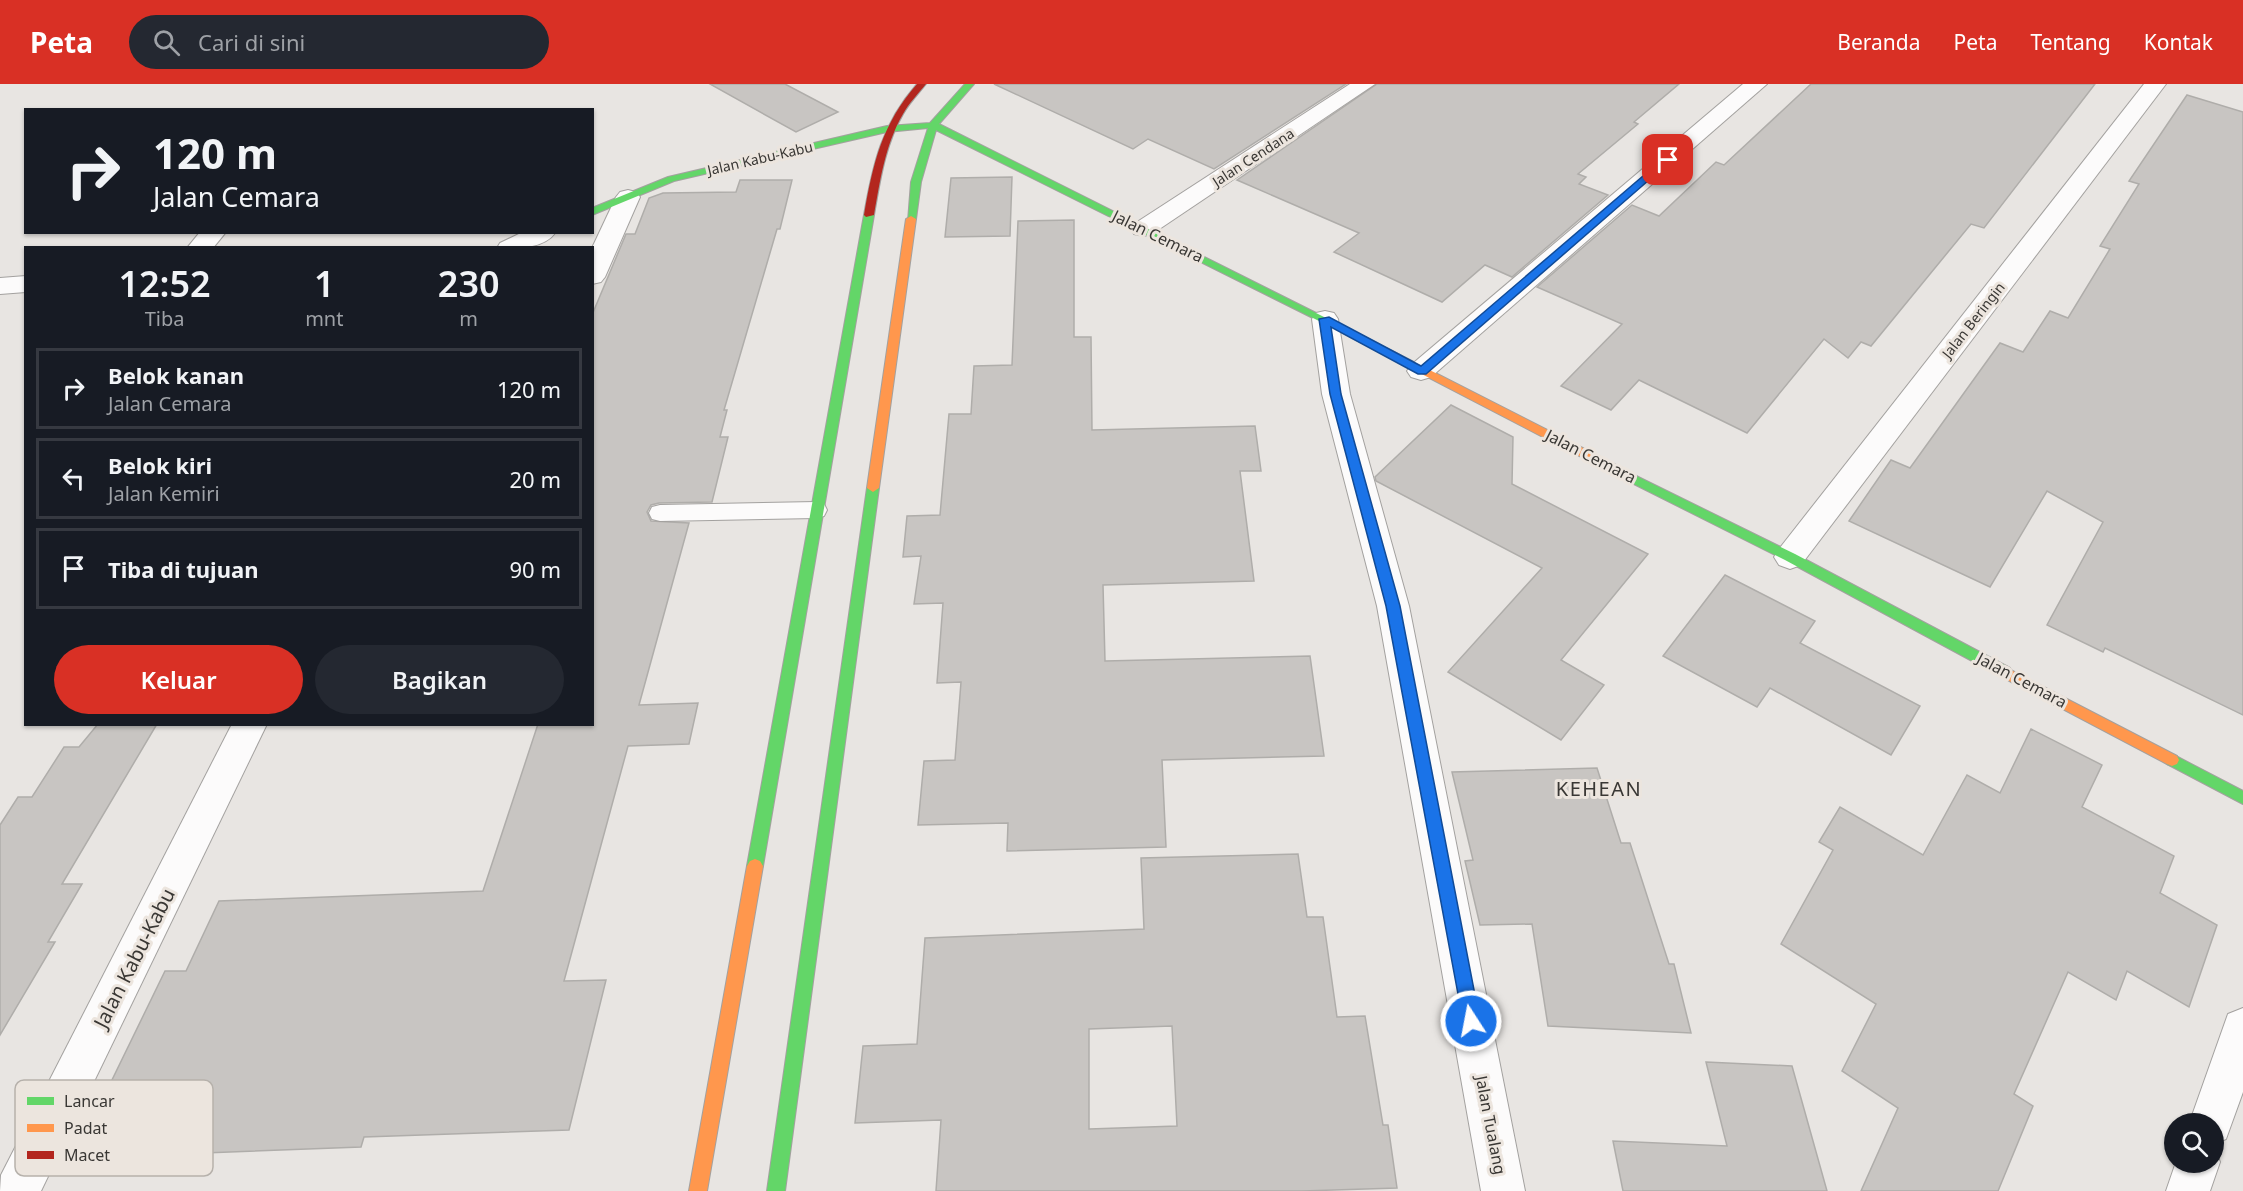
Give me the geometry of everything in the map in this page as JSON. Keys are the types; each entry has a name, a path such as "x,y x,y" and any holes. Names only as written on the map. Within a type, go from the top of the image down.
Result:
{"main road":[{"path":"698,1191 875,179 886,129 903,102 922,84"},
{"path":"776,1191 916,182 933,125 970,84"},
{"name":"Jalan Kabu-Kabu","path":"594,211 670,179 886,129 933,125"},
{"name":"Jalan Cemara","path":"933,125 1325,319 1422,371 1790,557 2243,798"}],"street":[{"name":"Jalan Cendana","path":"1143,229 1364,84"},
{"path":"1422,371 1756,84"},
{"name":"Jalan Beringin","path":"1790,557 2155,84"},
{"path":"594,273 628,197"},
{"path":"202,246 212,234"},
{"path":"513,246 540,234"},
{"path":"0,286 24,284"},
{"name":"Jalan Tualang","path":"1325,319 1336,394 1393,606 1503,1191"},
{"name":"Jalan Kabu-Kabu","path":"72,1080 249,726"},
{"path":"2215,1113 2243,1028"},
{"path":"2188,1191 2194,1173"},
{"name":"Jalan Kabu-Kabu","path":"17,1191 24,1176"}],"lane":[{"path":"660,513 816,510"}],"building":[{"path":"710,84 785,84 838,112 796,132"},
{"path":"994,84 1346,84 1214,169 1148,139 1133,149"},
{"path":"1377,84 1679,84 1634,122 1638,124 1578,174 1586,177 1579,184 1608,195 1512,277 1485,265 1442,302 1334,252 1359,233 1237,180"},
{"path":"1811,84 2095,84 1984,228 1971,224 1871,346 1861,342 1848,358 1824,339 1747,433 1639,380 1611,410 1561,386 1622,324 1537,287 1632,205 1659,216 1716,162 1724,165"},
{"path":"2187,95 2243,112 2243,715 2105,648 2103,652 2047,625 2103,522 2047,491 1990,587 1849,521 1891,460 1910,468 2000,343 2023,352 2050,311 2068,318 2110,249 2100,246 2139,184 2129,181"},
{"path":"1012,177 1010,236 945,237 951,178"},
{"path":"740,180 792,180 780,229 777,229 724,410 727,410 720,437 728,437 712,502 659,503 651,505 647,512 651,521 689,523 639,705 698,703 689,744 628,746 564,981 606,980 569,1130 364,1137 361,1147 213,1153 213,1080 112,1080 165,971 186,971 219,901 483,891 537,726 594,726 594,310 626,234 635,234 649,198 663,193 736,192"},
{"path":"1074,220 1074,337 1091,337 1092,430 1255,426 1261,471 1240,471 1254,581 1103,585 1105,661 1310,656 1324,756 1162,760 1166,847 1007,851 1008,823 918,825 924,761 955,760 961,682 937,683 943,603 914,604 921,556 903,557 907,516 940,515 949,414 971,414 974,366 1012,365 1018,221"},
{"path":"1451,405 1513,437 1512,484 1648,554 1561,660 1604,685 1561,740 1448,672 1542,568 1376,481 1375,477"},
{"path":"1725,575 1815,621 1800,643 1920,706 1891,755 1770,688 1757,707 1663,656"},
{"path":"96,726 156,726 62,884 82,884 48,942 55,942 0,1035 0,825 18,797 32,797 64,747 79,747"},
{"path":"2031,729 2102,765 2082,807 2174,856 2160,893 2217,925 2189,1007 2127,971 2116,1000 2068,972 2014,1094 2033,1106 1998,1191 1861,1191 1898,1108 1842,1071 1876,1004 1781,944 1833,850 1819,842 1840,807 1923,855 1967,775 2000,793"},
{"path":"1597,768 1621,843 1630,843 1669,964 1674,964 1691,1033 1548,1026 1532,924 1480,925 1465,861 1473,860 1452,772"},
{"path":"1298,854 1307,917 1323,917 1337,1017 1365,1016 1383,1125 1388,1125 1397,1188 1302,1191 936,1191 941,1120 855,1123 863,1046 917,1044 925,938 1144,929 1141,858","holes":["1172,1026 1177,1126 1089,1129 1089,1029"]},
{"path":"1706,1062 1792,1066 1827,1191 1623,1191 1613,1141 1727,1146"}],"traffic: fast":[{"path":"911,219 916,182 933,125 970,84"},
{"path":"594,211 671,179 887,129 933,125 1345,330"},
{"path":"755,866 869,215"},
{"path":"1620,472 1790,557 2005,672"},
{"path":"776,1191 873,488"},
{"path":"2172,760 2243,798"}],"traffic: slow":[{"path":"873,488 911,219"},
{"path":"1345,330 1620,472"},
{"path":"2005,672 2172,760"},
{"path":"698,1191 755,866"}],"traffic: jam":[{"path":"869,215 879,161 890,129 909,99 922,84"}],"district":[{"name":"KEHEAN","path":"1599,788"}],"route":[{"path":"1471,1021 1393,606 1336,394 1325,319 1422,371 1668,160"}]}
